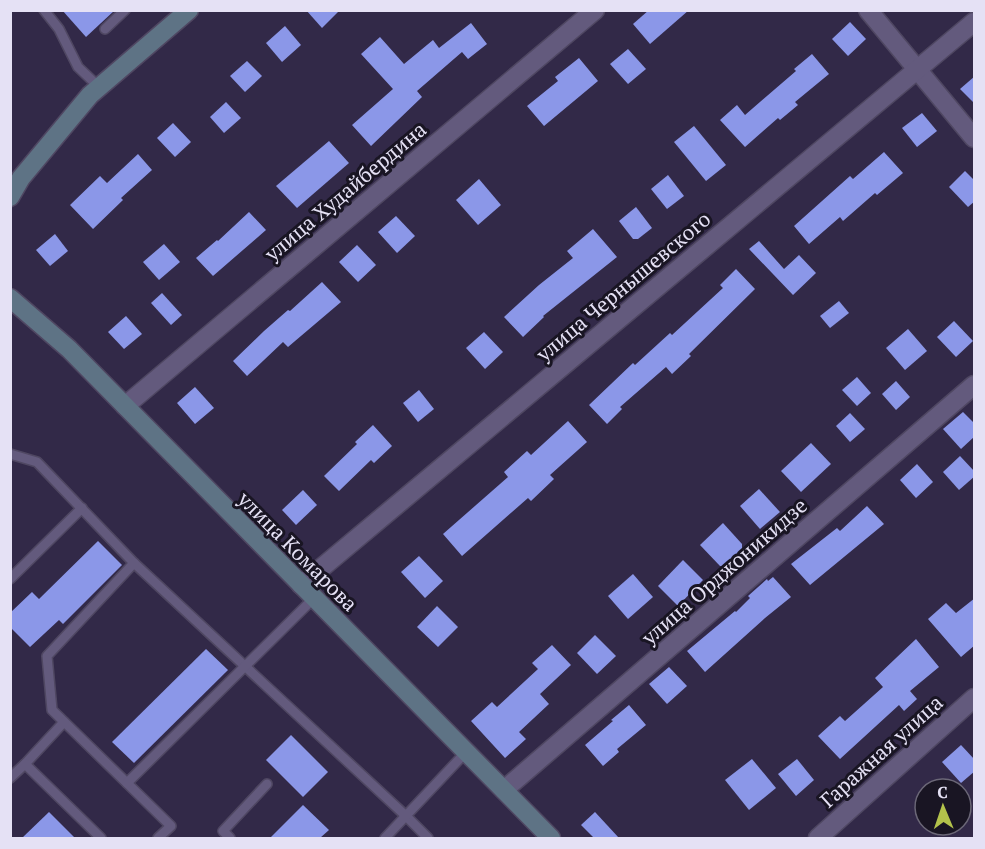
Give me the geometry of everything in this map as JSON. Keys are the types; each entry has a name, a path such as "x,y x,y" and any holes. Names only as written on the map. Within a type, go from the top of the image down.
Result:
{"street":[{"path":"10,197 21,178 90,94 189,10"},
{"name":"улица Худайбердина","path":"124,406 595,10"},
{"path":"868,10 975,138"},
{"name":"улица Чернышевского","path":"308,592 916,70 975,22"},
{"name":"улица Комарова","path":"10,298 69,349 551,838"},
{"name":"улица Орджоникидзе","path":"504,790 975,385"},
{"name":"Гаражная улица","path":"818,838 975,698"}],"lane":[{"path":"44,10 59,29 78,67 99,87"},
{"path":"105,29 125,10"},
{"path":"10,454 37,462 134,563 246,665 428,838"},
{"path":"10,579 82,508"},
{"path":"134,563 47,656 52,710 171,826 158,838"},
{"path":"127,783 246,665 308,592"},
{"path":"10,778 64,722"},
{"path":"385,838 466,752"},
{"path":"25,764 101,838"},
{"path":"230,838 223,831 267,784"}],"building":[{"path":"62,10 115,10 86,37"},
{"path":"306,10 340,10 322,28"},
{"path":"649,10 689,10 650,44 633,24"},
{"path":"850,22 866,39 848,56 832,39"},
{"path":"471,23 487,44 468,59 462,52 417,91 422,97 371,146 352,125 393,89 361,54 380,37 404,64 433,40 439,48"},
{"path":"285,26 301,45 282,62 266,43"},
{"path":"628,49 646,69 628,84 610,64"},
{"path":"812,54 829,74 795,102 798,105 780,120 778,118 745,147 720,120 737,105 745,115"},
{"path":"579,58 598,81 544,126 527,106 558,81 555,77"},
{"path":"247,61 262,76 245,92 230,76"},
{"path":"975,76 975,104 960,89"},
{"path":"226,102 241,118 224,133 210,117"},
{"path":"922,113 937,131 917,147 902,128"},
{"path":"173,123 191,142 175,157 157,138"},
{"path":"694,126 726,165 706,181 674,142"},
{"path":"329,141 349,163 297,208 276,186"},
{"path":"884,152 903,173 877,195 875,193 843,221 840,217 809,244 794,226 850,176 853,179"},
{"path":"138,154 152,170 121,198 123,200 93,229 70,205 100,176 107,183"},
{"path":"965,171 975,181 975,201 968,207 949,187"},
{"path":"668,175 684,196 667,209 651,189"},
{"path":"479,179 501,205 478,225 456,200"},
{"path":"636,207 652,228 638,239 633,239 619,221"},
{"path":"249,212 266,230 213,276 196,258"},
{"path":"396,216 415,236 397,253 378,232"},
{"path":"593,229 617,257 543,316 523,337 504,317 573,258 567,251"},
{"path":"55,234 68,251 50,266 36,250"},
{"path":"759,241 784,269 799,255 816,273 793,295 749,249"},
{"path":"164,244 180,262 159,280 143,262"},
{"path":"357,245 376,265 358,282 339,262"},
{"path":"736,269 755,289 689,354 691,356 672,374 666,367 620,407 622,409 607,424 589,405 633,363 635,365 670,333 672,335 723,288 720,285"},
{"path":"322,282 341,302 288,347 283,342 247,376 233,361 264,331"},
{"path":"162,293 182,315 171,325 151,303"},
{"path":"839,301 849,313 830,328 820,316"},
{"path":"126,316 142,334 124,349 108,332"},
{"path":"954,321 973,341 956,357 937,337"},
{"path":"908,329 927,351 905,370 886,348"},
{"path":"484,332 503,352 485,369 466,348"},
{"path":"857,377 871,393 857,406 842,390"},
{"path":"896,381 910,397 896,410 882,394"},
{"path":"195,387 214,408 195,424 177,403"},
{"path":"419,390 434,409 418,422 403,403"},
{"path":"963,412 975,424 975,436 961,449 943,429"},
{"path":"850,413 865,429 850,442 836,426"},
{"path":"568,421 587,442 550,475 554,479 531,501 528,498 462,556 443,534 508,477 504,472 527,451 531,455"},
{"path":"373,425 392,446 374,463 371,460 339,491 324,476"},
{"path":"811,443 831,464 801,492 781,471"},
{"path":"960,456 975,472 975,476 959,490 943,472"},
{"path":"917,464 933,482 916,498 900,480"},
{"path":"759,489 780,512 760,529 740,506"},
{"path":"303,490 317,505 296,525 282,510"},
{"path":"867,506 884,524 810,585 791,564 837,528 840,531"},
{"path":"723,523 742,544 742,549 725,566 720,566 700,545"},
{"path":"98,541 122,565 63,624 59,620 30,647 10,627 10,613 32,592 39,599"},
{"path":"419,556 443,581 425,598 401,572"},
{"path":"683,560 703,580 678,606 658,586"},
{"path":"633,574 653,597 628,619 608,596"},
{"path":"773,577 791,597 705,672 687,651 736,612 750,598 748,596 767,579 768,581"},
{"path":"975,598 975,645 961,657 928,619 946,603 956,613"},
{"path":"437,606 458,627 438,647 417,627"},
{"path":"595,635 616,656 597,674 577,653"},
{"path":"916,639 939,667 910,691 917,699 904,711 899,705 840,759 818,736 840,716 845,721 883,687 875,678"},
{"path":"552,645 571,665 540,694 549,704 519,732 526,739 505,758 471,721 492,702 497,707 538,669 532,663"},
{"path":"206,649 228,670 134,763 112,742"},
{"path":"669,667 687,686 667,704 649,684"},
{"path":"629,705 646,725 617,749 619,752 603,766 585,745"},
{"path":"291,735 328,772 303,797 266,760"},
{"path":"961,745 975,760 975,771 968,777 956,777 942,762"},
{"path":"752,759 776,788 749,810 725,780"},
{"path":"797,759 814,780 796,796 778,774"},
{"path":"303,805 329,830 320,838 270,838"},
{"path":"49,812 75,838 22,838"},
{"path":"595,812 619,838 594,838 581,825"}]}
